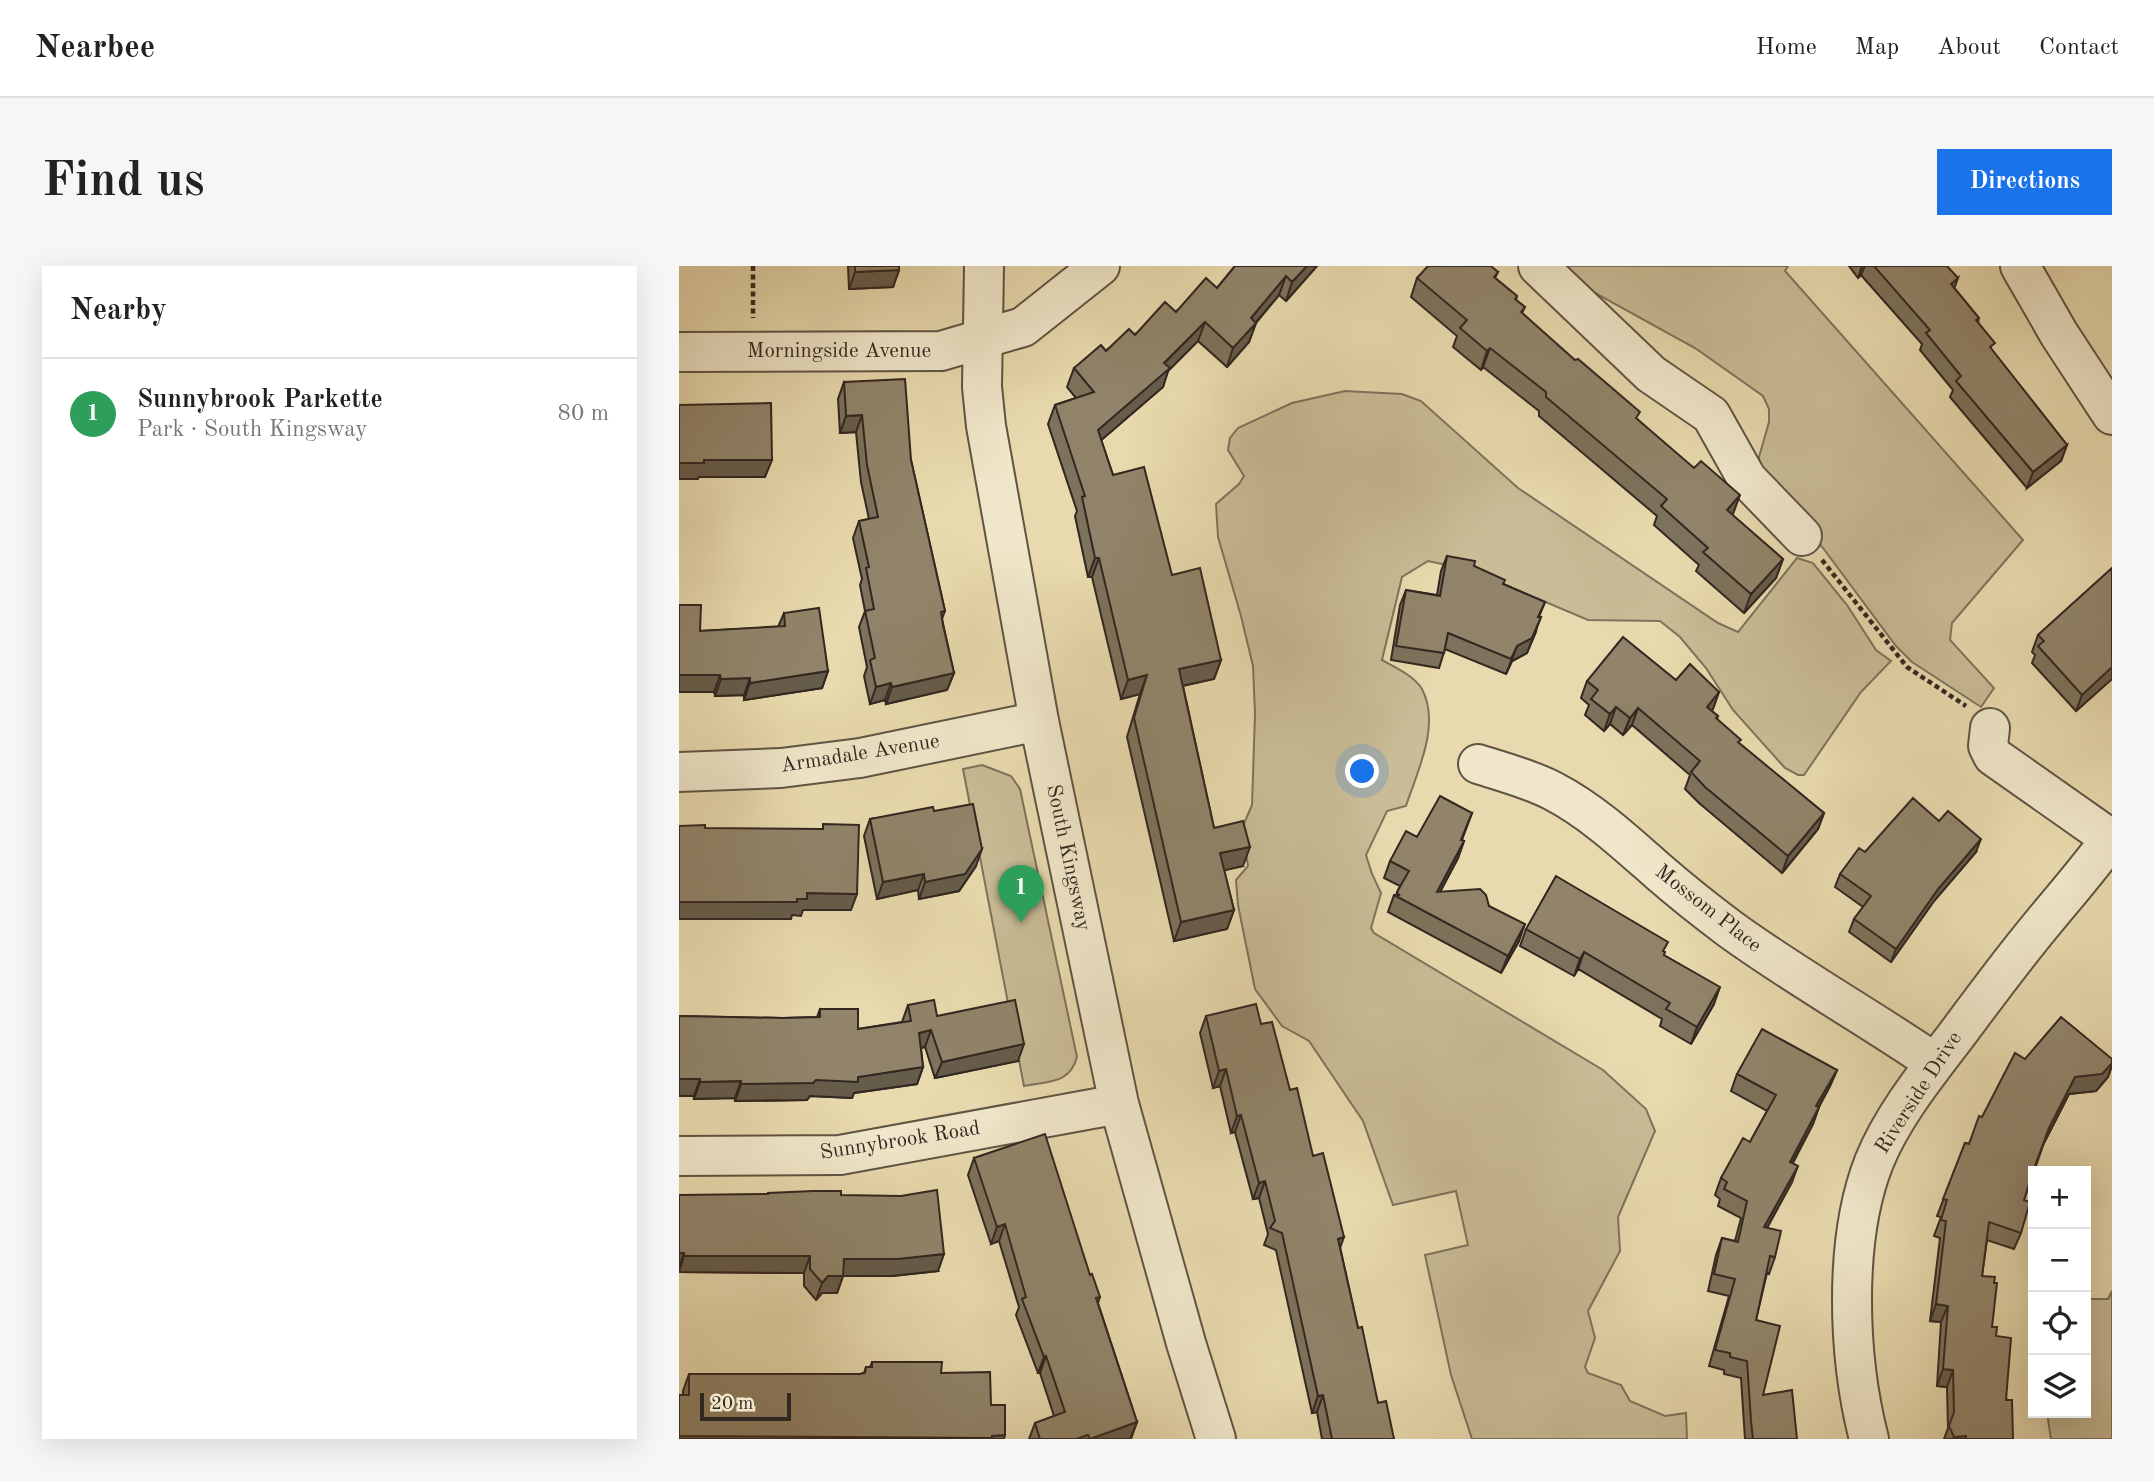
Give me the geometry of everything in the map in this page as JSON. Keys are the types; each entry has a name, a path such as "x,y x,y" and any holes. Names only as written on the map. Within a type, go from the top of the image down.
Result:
{"street":[{"name":"South Kingsway","path":"985,266 982,387 986,426 1039,721 1119,1104 1182,1330 1216,1439"},
{"name":"Morningside Avenue","path":"679,352 941,351 1023,327 1100,266"},
{"path":"1538,266 1651,374 1711,415 1747,479 1802,536"},
{"path":"2020,266 2059,334 2112,415"},
{"path":"1982,720 1993,756 2111,838"},
{"name":"Armadale Avenue","path":"679,772 781,768 860,758 1039,721"},
{"name":"Mossom Place","path":"1478,764 1553,791 1580,807 1730,929 1935,1063"},
{"name":"Riverside Drive","path":"1869,1439 1861,1409 1854,1346 1855,1244 1863,1199 1875,1161 1935,1063 2111,838"},
{"name":"Sunnybrook Road","path":"679,1156 840,1155 1119,1104"}],"path":[{"path":"753,266 753,328"},
{"path":"1802,536 1907,667 1982,720"}],"shaded area":[{"path":"1563,266 1788,266 1785,271 2023,540 1952,623 1950,640 1994,688 1981,707 1912,662 1896,646 1823,548 1775,490 1760,468 1759,457 1769,422 1769,409 1763,396 1695,348 1586,288"},
{"path":"1345,391 1402,394 1421,401 1518,488 1718,623 1738,632 1797,558 1813,563 1847,605 1876,650 1891,661 1861,692 1804,775 1798,775 1785,768 1733,710 1706,668 1680,637 1660,621 1588,620 1470,570 1428,561 1402,577 1382,660 1419,684 1427,703 1428,733 1421,764 1406,806 1387,811 1366,855 1381,893 1371,928 1374,933 1603,1070 1646,1109 1655,1131 1618,1217 1620,1251 1588,1311 1595,1338 1585,1367 1588,1373 1621,1385 1630,1401 1665,1416 1686,1413 1687,1439 1472,1439 1451,1375 1425,1255 1468,1245 1456,1191 1393,1205 1363,1121 1309,1041 1282,1026 1255,989 1238,905 1236,880 1248,866 1242,828 1252,805 1255,714 1253,666 1218,537 1216,504 1239,484 1244,476 1228,450 1230,438 1238,428 1292,403"},
{"path":"982,765 1011,776 1020,789 1077,1057 1069,1072 1049,1082 1024,1086 963,769"},
{"path":"2112,1291 2112,1439 2051,1439 2048,1418 2091,1418 2091,1299 2108,1299"}],"building":[{"path":"855,266 899,266 899,270 855,272"},
{"path":"1235,266 1307,266 1292,282 1286,276 1251,318 1256,323 1233,348 1205,322 1164,363 1170,368 1098,430 1113,475 1144,467 1172,575 1200,568 1221,660 1179,669 1214,828 1243,821 1250,847 1220,853 1234,910 1181,922 1134,718 1147,675 1128,680 1099,558 1095,558 1082,497 1085,496 1055,405 1094,392 1074,368 1101,345 1106,351 1129,329 1135,335 1165,302 1176,312 1206,278 1217,288"},
{"path":"1428,266 1491,266 1498,272 1494,277 1517,296 1515,299 1525,307 1521,312 1640,412 1636,418 1694,468 1701,461 1740,495 1727,510 1783,559 1751,594 1703,552 1708,548 1661,506 1667,499 1546,397 1546,392 1490,348 1487,351 1460,328 1467,320 1417,278"},
{"path":"1874,266 1947,266 1958,278 1951,284 1979,318 1976,320 1995,343 1990,347 2067,445 2033,472 1956,381 1961,376 1926,333 1930,330"},
{"path":"905,379 911,460 945,611 941,612 954,673 892,687 891,683 876,687 870,660 875,658 865,611 874,609 866,568 869,567 859,521 878,517 867,465 862,415 846,416 844,382"},
{"path":"771,403 772,460 704,460 704,463 679,463 679,405"},
{"path":"1447,556 1475,561 1474,566 1505,580 1503,584 1545,602 1532,638 1517,646 1511,659 1448,633 1444,653 1396,646 1406,590 1440,596"},
{"path":"2112,568 2112,667 2082,695 2038,646 2044,641 2038,635"},
{"path":"679,605 701,605 700,631 785,626 784,613 819,608 828,671 750,683 750,678 721,679 720,675 679,675"},
{"path":"1623,637 1676,680 1690,664 1719,692 1707,707 1718,716 1716,718 1741,740 1738,742 1824,813 1788,856 1705,787 1691,772 1700,761 1638,708 1630,718 1616,707 1610,714 1591,699 1598,690 1587,681"},
{"path":"1440,796 1472,813 1461,840 1464,841 1437,892 1480,889 1486,895 1489,906 1525,924 1508,956 1394,895 1399,895 1397,892 1409,871 1390,861 1406,831 1417,837"},
{"path":"1913,798 1939,821 1948,811 1981,839 1938,889 1896,949 1854,919 1871,896 1840,874 1859,848 1865,852"},
{"path":"973,804 982,849 965,874 925,882 924,874 883,882 870,819 933,807 934,811"},
{"path":"823,824 859,825 857,894 807,893 807,899 797,899 797,902 679,902 679,826 823,829"},
{"path":"1556,876 1668,942 1663,951 1664,955 1720,987 1697,1027 1666,1009 1670,1003 1584,952 1580,959 1526,929"},
{"path":"934,1000 937,1016 1015,1000 1024,1044 942,1062 931,1030 919,1033 923,1067 858,1077 858,1082 816,1080 813,1083 741,1084 741,1081 700,1082 700,1079 679,1079 679,1016 820,1017 820,1009 858,1009 858,1029 911,1021 908,1005"},
{"path":"1256,1004 1261,1024 1272,1022 1290,1090 1297,1088 1313,1156 1323,1153 1344,1237 1338,1239 1358,1328 1362,1327 1378,1403 1386,1401 1394,1439 1332,1439 1323,1395 1318,1396 1282,1233 1270,1228 1275,1221 1265,1181 1259,1183 1241,1115 1237,1116 1226,1069 1219,1071 1206,1016"},
{"path":"2061,1017 2112,1059 2112,1063 2102,1074 2075,1077 2049,1128 2035,1166 2028,1166 2028,1187 2024,1200 2028,1201 2028,1209 2021,1233 1989,1222 1982,1276 1995,1277 1994,1283 1997,1283 1992,1327 1997,1327 1996,1336 2011,1338 2006,1400 2012,1400 2013,1439 1954,1437 1949,1426 1954,1412 1953,1370 1943,1369 1948,1306 1936,1304 1946,1221 1941,1220 1947,1200 1943,1199 1965,1143 1969,1144 1979,1116 1982,1117 2015,1053 2025,1059"},
{"path":"1762,1029 1837,1070 1816,1106 1819,1107 1790,1162 1798,1166 1764,1227 1781,1231 1775,1257 1770,1256 1756,1320 1780,1326 1763,1395 1792,1390 1797,1439 1753,1439 1747,1361 1715,1350 1735,1279 1714,1274 1722,1238 1738,1242 1747,1201 1724,1189 1727,1182 1721,1178 1743,1138 1750,1142 1776,1095 1737,1074"},
{"path":"1045,1134 1090,1275 1092,1274 1100,1297 1096,1298 1137,1422 1090,1439 1088,1435 1076,1439 1040,1439 1035,1423 1065,1412 1046,1356 1044,1357 1022,1299 1026,1297 1005,1224 997,1227 974,1158"},
{"path":"937,1190 944,1254 898,1259 844,1259 843,1276 828,1276 822,1283 810,1269 810,1256 684,1256 684,1253 679,1253 679,1195 841,1191 841,1195 901,1196"},
{"path":"872,1362 942,1362 941,1373 990,1372 991,1405 1005,1405 1005,1435 992,1438 679,1436 679,1395 689,1395 689,1374 860,1374 865,1373 866,1367 872,1367"}],"place":[{"name":"Sunnybrook Parkette","path":"1021,923"}]}
